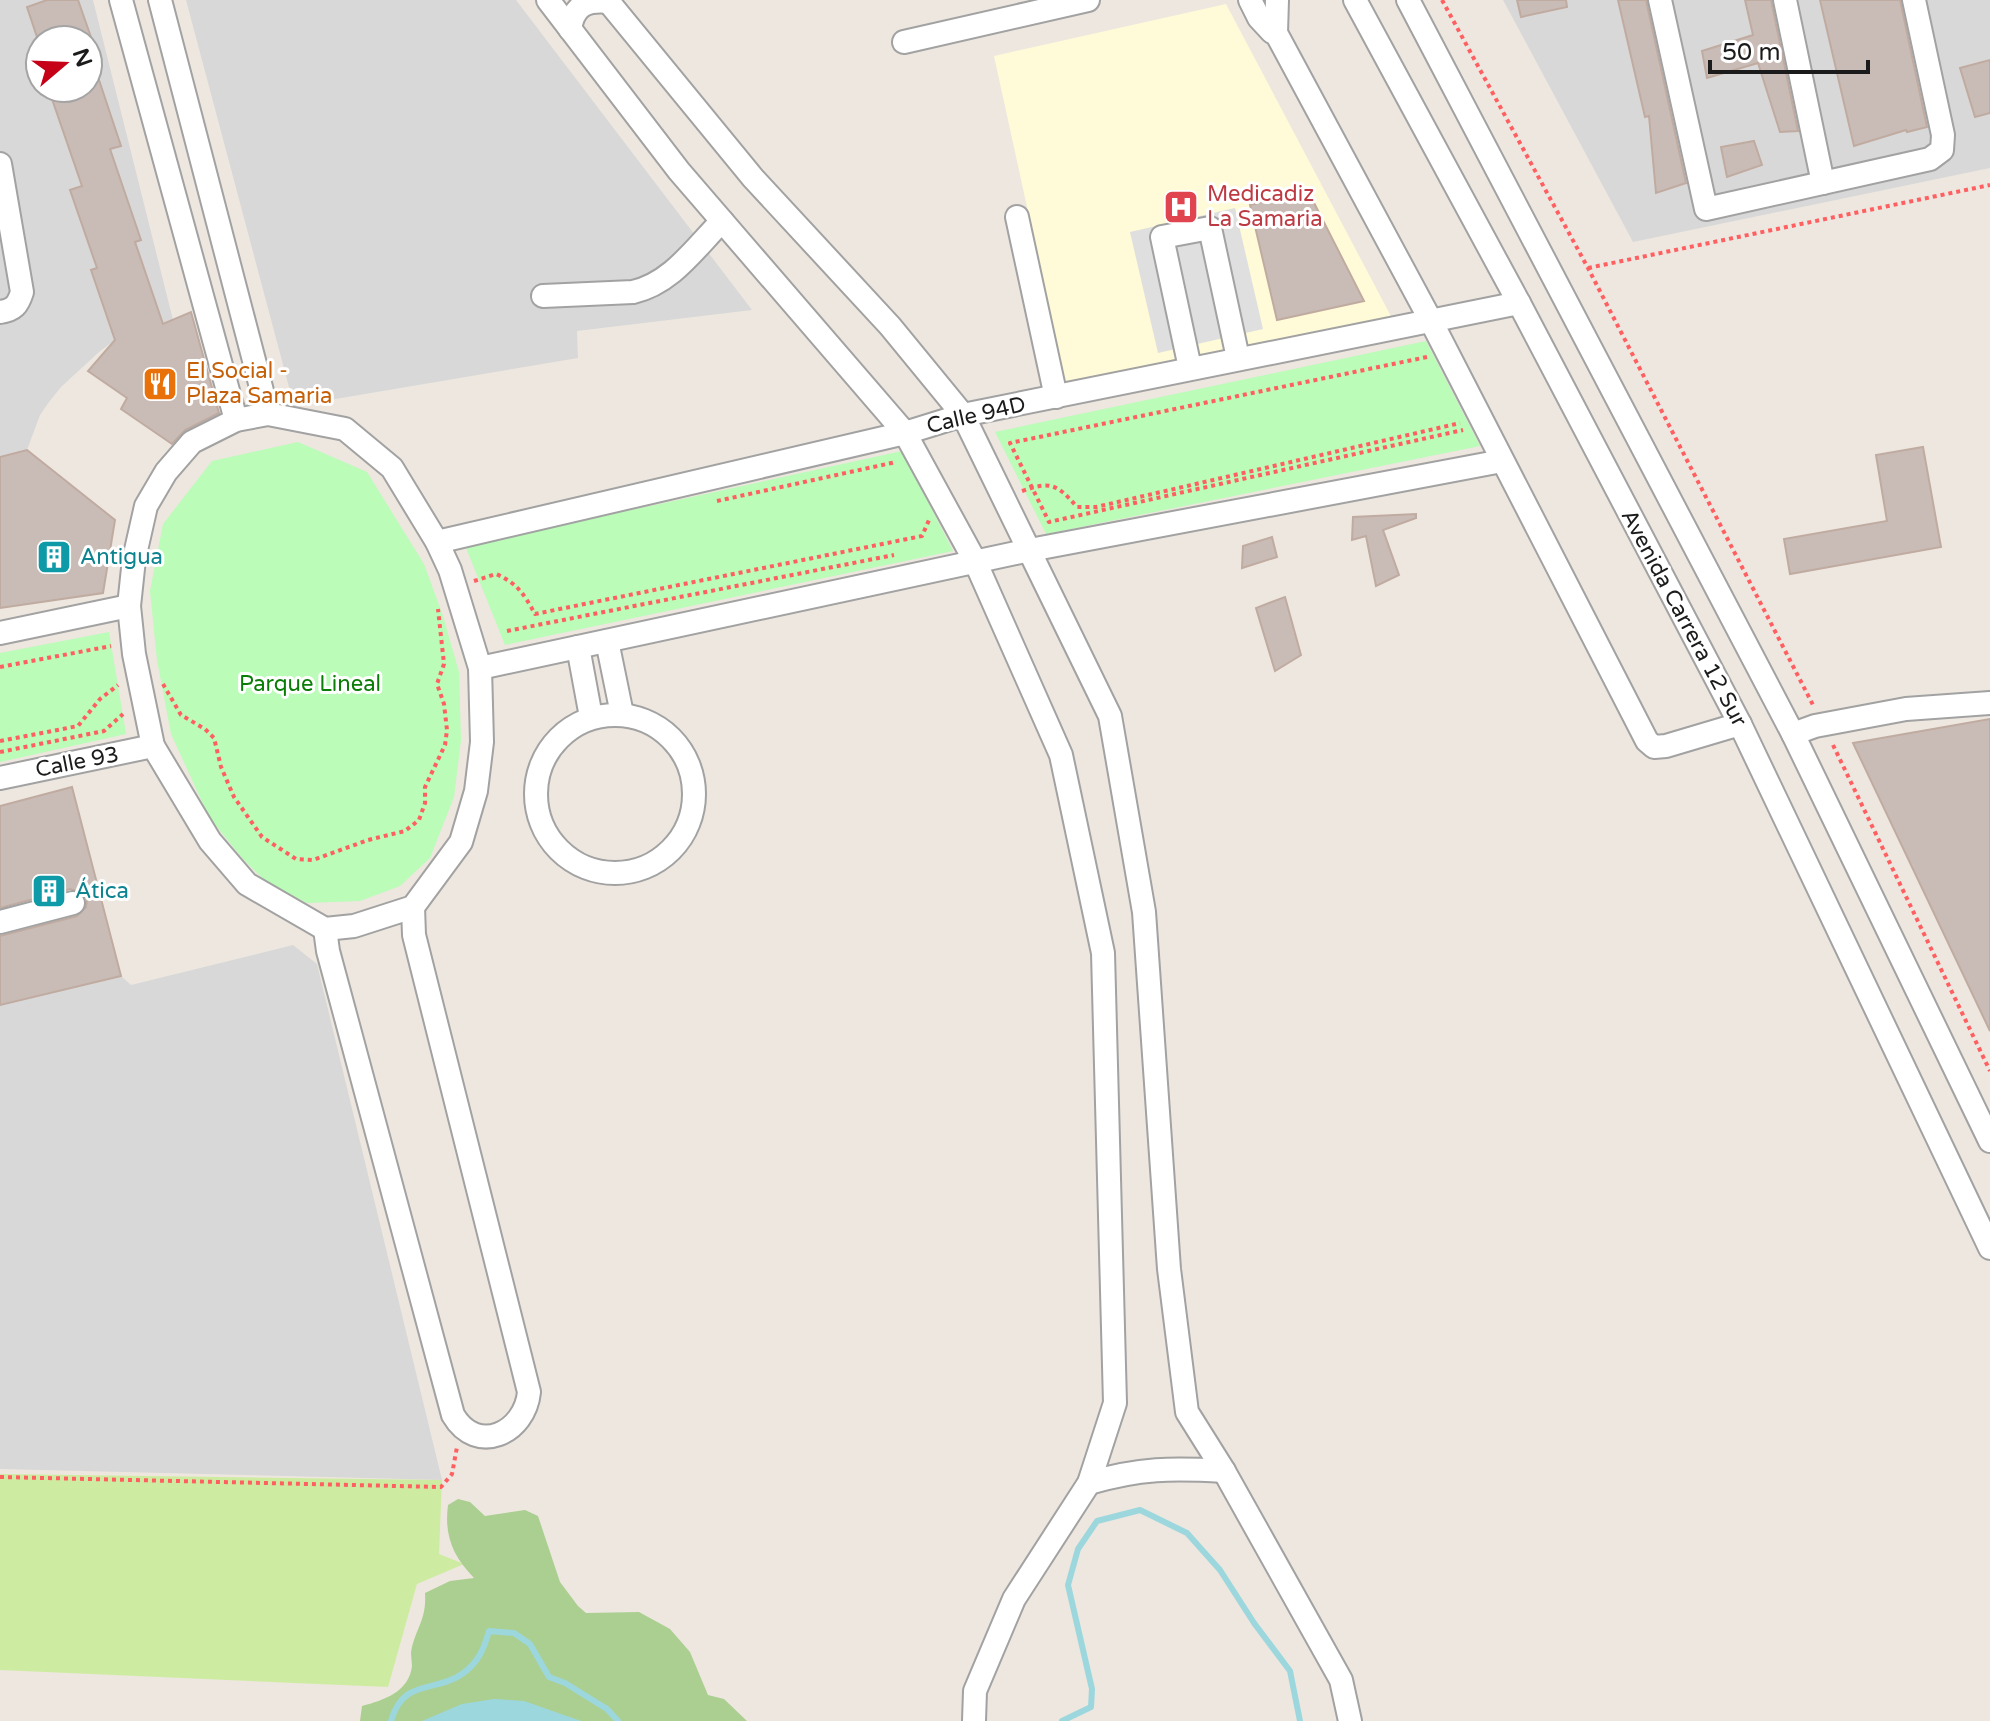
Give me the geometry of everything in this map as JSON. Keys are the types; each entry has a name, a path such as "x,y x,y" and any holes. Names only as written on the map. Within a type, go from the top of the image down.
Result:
{"street":[{"path":"121,0 236,420"},
{"path":"160,0 268,414"},
{"path":"548,0 679,171 905,433 975,561 1061,755 1103,953 1115,1403 1089,1483 1014,1599 975,1691 974,1721"},
{"path":"904,42 1088,0"},
{"path":"1250,0 1259,18 1276,33"},
{"path":"1277,0 1276,33 1431,321 1647,741 1654,747 1666,746 1740,724"},
{"name":"Avenida Carrera 12 Sur","path":"1355,0 1519,303 1740,724 1990,1248"},
{"name":"Avenida Carrera 12 Sur","path":"1408,0 1793,734 1990,1141"},
{"path":"1660,0 1706,209 1930,159 1942,150 1943,135 1914,0"},
{"path":"1785,0 1823,183"},
{"path":"570,29 573,15 583,5 608,1 753,178 890,326 963,415 1110,716 1144,912 1169,1269 1187,1412 1224,1471 1341,1680 1350,1721"},
{"path":"0,164 8,262 22,292 18,304 0,312"},
{"path":"1017,217 1056,397"},
{"path":"543,296 625,293 646,289 672,274 722,221"},
{"path":"1190,368 1162,237 1210,228 1238,358"},
{"name":"Calle 94D","path":"437,542 905,433 963,415 1519,303"},
{"path":"268,414 345,429 392,468 437,542 456,589 480,668 482,742 476,791 461,842 413,907 354,926 325,929 247,884 210,841 153,746 139,680 129,606 134,559 146,506 166,472 192,442 236,420 268,414"},
{"path":"480,668 975,561 1502,461"},
{"path":"0,633 129,606"},
{"path":"607,641 622,714"},
{"path":"578,647 591,717"},
{"path":"1793,734 1823,724 1906,709 1990,703"},
{"path":"622,714 654,724 679,746 693,777 693,811 680,842 656,864 624,875 590,871 561,854 541,827 535,794 542,761 562,734 591,717 622,714"},
{"name":"Calle 93","path":"0,778 153,746"},
{"path":"0,922 73,903"},
{"path":"325,929 328,951 453,1415 460,1428 471,1434 491,1436 505,1432 518,1422 528,1407 529,1392 414,935 413,907"},
{"path":"1089,1483 1127,1472 1176,1468 1224,1471"}],"path":[{"path":"1442,0 1588,268 1823,724 1990,1071"},
{"path":"1588,268 1990,185"},
{"path":"1427,357 1010,443 1049,522 1463,430"},
{"path":"1031,488 1049,484 1063,491 1077,507 1096,507 1460,423"},
{"path":"716,501 901,461"},
{"path":"0,741 78,726 100,699 118,685 160,679 181,715 214,738 221,767 234,797 262,837 296,859 313,860 368,840 405,831 419,820 425,803 425,787 445,745 447,730 444,704 437,684 444,664 436,597 496,574 513,581 535,614 922,536 932,519 926,507"},
{"path":"507,631 898,554"},
{"path":"0,667 111,646"},
{"path":"0,752 104,731 123,714"},
{"path":"0,1477 441,1487 452,1474 460,1428"}],"shaded area":[{"path":"0,0 93,0 99,24 24,24 24,104 104,104 104,44 173,320 116,339 99,352 49,402 40,415 27,450 0,457"},
{"path":"186,0 516,0 752,310 577,331 578,358 294,406"},
{"path":"1503,0 1990,0 1990,168 1633,242"},
{"name":"Medicadiz La Samaria","path":"1226,4 1393,320 1065,381 994,56"},
{"path":"1235,208 1263,329 1158,353 1130,232"},
{"path":"293,945 317,964 442,1480 0,1469 0,1005 121,976 131,985"}],"green space":[{"path":"1426,341 1480,446 1046,534 995,432"},
{"name":"Parque Lineal","path":"298,442 367,472 424,564 459,672 461,740 454,797 430,858 400,886 360,901 307,903 266,882 242,858 209,817 171,734 157,660 150,591 163,524 212,461"},
{"path":"902,451 953,551 505,645 464,543 655,505"},
{"path":"109,632 126,734 0,762 0,653"},
{"path":"0,1474 442,1480 439,1554 464,1564 417,1584 388,1687 0,1670"},
{"path":"458,1499 470,1502 485,1516 525,1510 538,1516 560,1582 578,1606 586,1613 639,1612 670,1629 690,1652 708,1695 724,1699 747,1721 360,1721 362,1706 394,1694 410,1675 411,1653 424,1611 425,1593 450,1581 474,1578 455,1553 449,1536 448,1505"}],"water":[{"path":"494,1699 524,1701 581,1721 422,1721 462,1704"}],"building":[{"path":"47,0 78,0 86,24 33,24 27,7"},
{"path":"1517,0 1566,0 1567,7 1521,17"},
{"path":"1618,0 1646,0 1686,183 1656,193 1649,116 1645,117"},
{"path":"1745,0 1771,0 1798,131 1780,132 1758,63 1707,78 1702,51 1753,35"},
{"path":"1820,0 1900,0 1927,127 1854,146"},
{"path":"1990,60 1990,113 1975,117 1960,68"},
{"path":"104,95 121,146 110,149 141,240 135,242 163,324 191,312 219,413 185,430 172,444 121,409 127,398 88,371 115,340 91,270 97,268 70,190 82,186 54,104 104,104"},
{"path":"1754,141 1762,165 1727,177 1721,147"},
{"path":"1308,191 1364,301 1277,320 1250,205"},
{"path":"1923,447 1941,547 1790,574 1784,539 1887,521 1876,455"},
{"name":"Antigua","path":"27,450 115,520 103,593 0,608 0,457"},
{"path":"1416,514 1416,518 1383,530 1399,575 1376,586 1366,536 1352,540 1353,517"},
{"path":"1272,537 1277,557 1242,568 1243,546"},
{"path":"1285,597 1301,655 1275,671 1256,608"},
{"path":"1990,719 1990,1031 1853,743"},
{"name":"Ática","path":"72,787 121,976 0,1005 0,936 77,916 86,907 87,900 82,893 70,889 0,908 0,806"}],"waterway":[{"path":"1062,1721 1091,1707 1092,1689 1068,1585 1078,1549 1097,1521 1140,1510 1187,1533 1220,1570 1290,1671 1300,1721"},
{"path":"391,1721 396,1707 412,1692 452,1680 468,1670 480,1655 489,1631 514,1633 530,1644 549,1677 565,1683 607,1709 618,1721"}],"place":[{"name":"Medicadiz La Samaria","path":"1181,207"},
{"name":"El Social - Plaza Samaria","path":"160,384"},
{"name":"Antigua","path":"54,557"},
{"name":"Ática","path":"49,891"}]}
